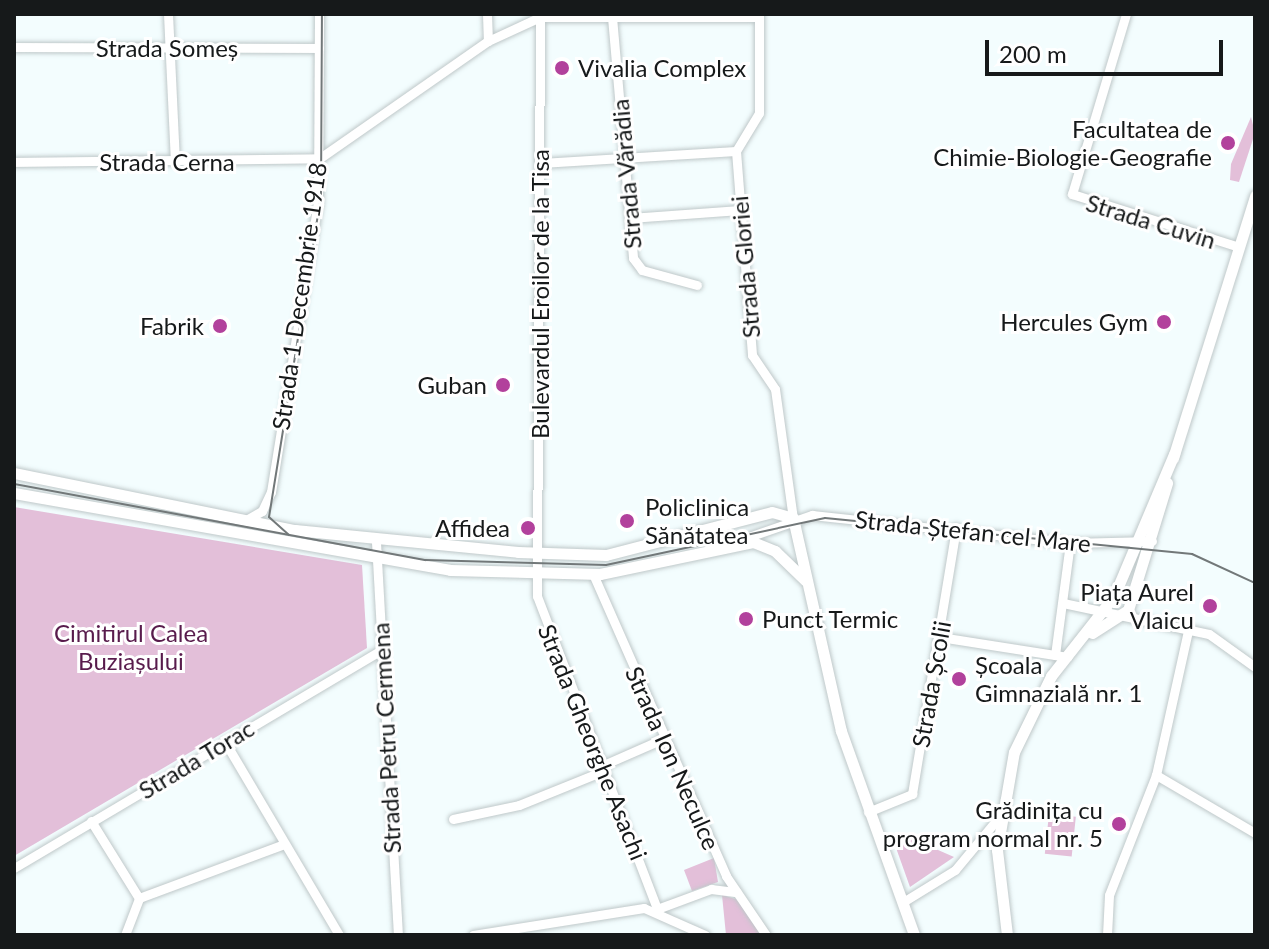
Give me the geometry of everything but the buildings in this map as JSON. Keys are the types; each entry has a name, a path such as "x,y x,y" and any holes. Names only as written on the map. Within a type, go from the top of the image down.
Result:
{"main road":[{"path":"1007,935 999,817 1021,733 1061,656 1119,617 1152,541 1174,454 1255,196"},
{"path":"1092,633 1114,596 1174,454"},
{"name":"Strada Ștefan cel Mare","path":"14,473 376,542 539,553 606,555 772,512 793,518"},
{"name":"Strada Ștefan cel Mare","path":"14,493 377,561 537,574 593,574 734,542"},
{"path":"793,518 826,678 868,812 914,935"},
{"path":"734,542 766,546 805,580"}],"street":[{"path":"168,14 173,48 175,161"},
{"name":"Strada 1 Decembrie 1918","path":"248,519 262,511 271,492 320,158 319,14"},
{"path":"487,14 488,41"},
{"name":"Strada Cuvin","path":"1126,14 1072,186 1083,202 1239,247"},
{"path":"320,158 488,41 540,16 759,15 759,113 736,151 541,163"},
{"name":"Bulevardul Eroilor de la Tisa","path":"537,574 540,16"},
{"name":"Strada Vărădia","path":"612,17 622,156 638,268 697,285"},
{"name":"Strada Someș","path":"14,47 319,48"},
{"name":"Strada Gloriei","path":"736,151 752,355 775,391 793,518"},
{"name":"Strada Cerna","path":"14,162 320,158"},
{"path":"630,218 740,210"},
{"name":"Strada Ștefan cel Mare","path":"734,542 793,518 956,528 1070,543 1136,545 1152,541"},
{"name":"Strada Școlii","path":"868,812 912,794 956,528"},
{"name":"Strada Petru Cermena","path":"376,542 379,651 398,935"},
{"path":"940,637 1061,656 1070,543"},
{"name":"Strada Gheorghe Asachi","path":"537,574 540,609 657,909"},
{"name":"Strada Ion Neculce","path":"593,574 726,876 766,935"},
{"path":"1114,596 1119,617"},
{"path":"1063,603 1213,636 1255,667"},
{"path":"1107,935 1109,895 1156,775 1188,631"},
{"name":"Strada Torac","path":"14,868 379,651"},
{"path":"453,819 519,805 665,738"},
{"path":"225,742 339,935"},
{"path":"1156,775 1255,833"},
{"path":"903,902 955,870 999,817"},
{"path":"91,821 139,898"},
{"path":"125,935 139,898 284,844"},
{"path":"717,888 726,876"},
{"path":"473,935 657,909 717,888 737,892"},
{"path":"657,909 705,935"},
{"path":"548,922 550,935"}],"green space":[{"path":"1251,117 1255,133 1239,182 1230,180 1231,164"},
{"name":"Cimitirul Calea Buziașului","path":"14,507 362,565 367,648 14,856"},
{"path":"1049,814 1076,817 1072,857 1045,854"},
{"path":"913,839 954,857 910,887 895,845"},
{"path":"714,858 718,882 692,891 684,870"},
{"path":"722,895 739,900 762,935 726,935"}],"tram line":[{"path":"289,535 269,517 321,195 322,14"},
{"path":"14,484 425,560 606,565 825,518 1192,554 1255,583"}],"place":[{"name":"Vivalia Complex","path":"562,68"},
{"name":"Facultatea de Chimie-Biologie-Geografie","path":"1228,143"},
{"name":"Hercules Gym","path":"1164,322"},
{"name":"Fabrik","path":"220,326"},
{"name":"Guban","path":"503,385"},
{"name":"Policlinica Sănătatea","path":"627,521"},
{"name":"Affidea","path":"528,528"},
{"name":"Piața Aurel Vlaicu","path":"1210,606"},
{"name":"Punct Termic","path":"746,619"},
{"name":"Școala Gimnazială nr. 1","path":"959,679"},
{"name":"Grădinița cu program normal nr. 5","path":"1119,824"}]}
